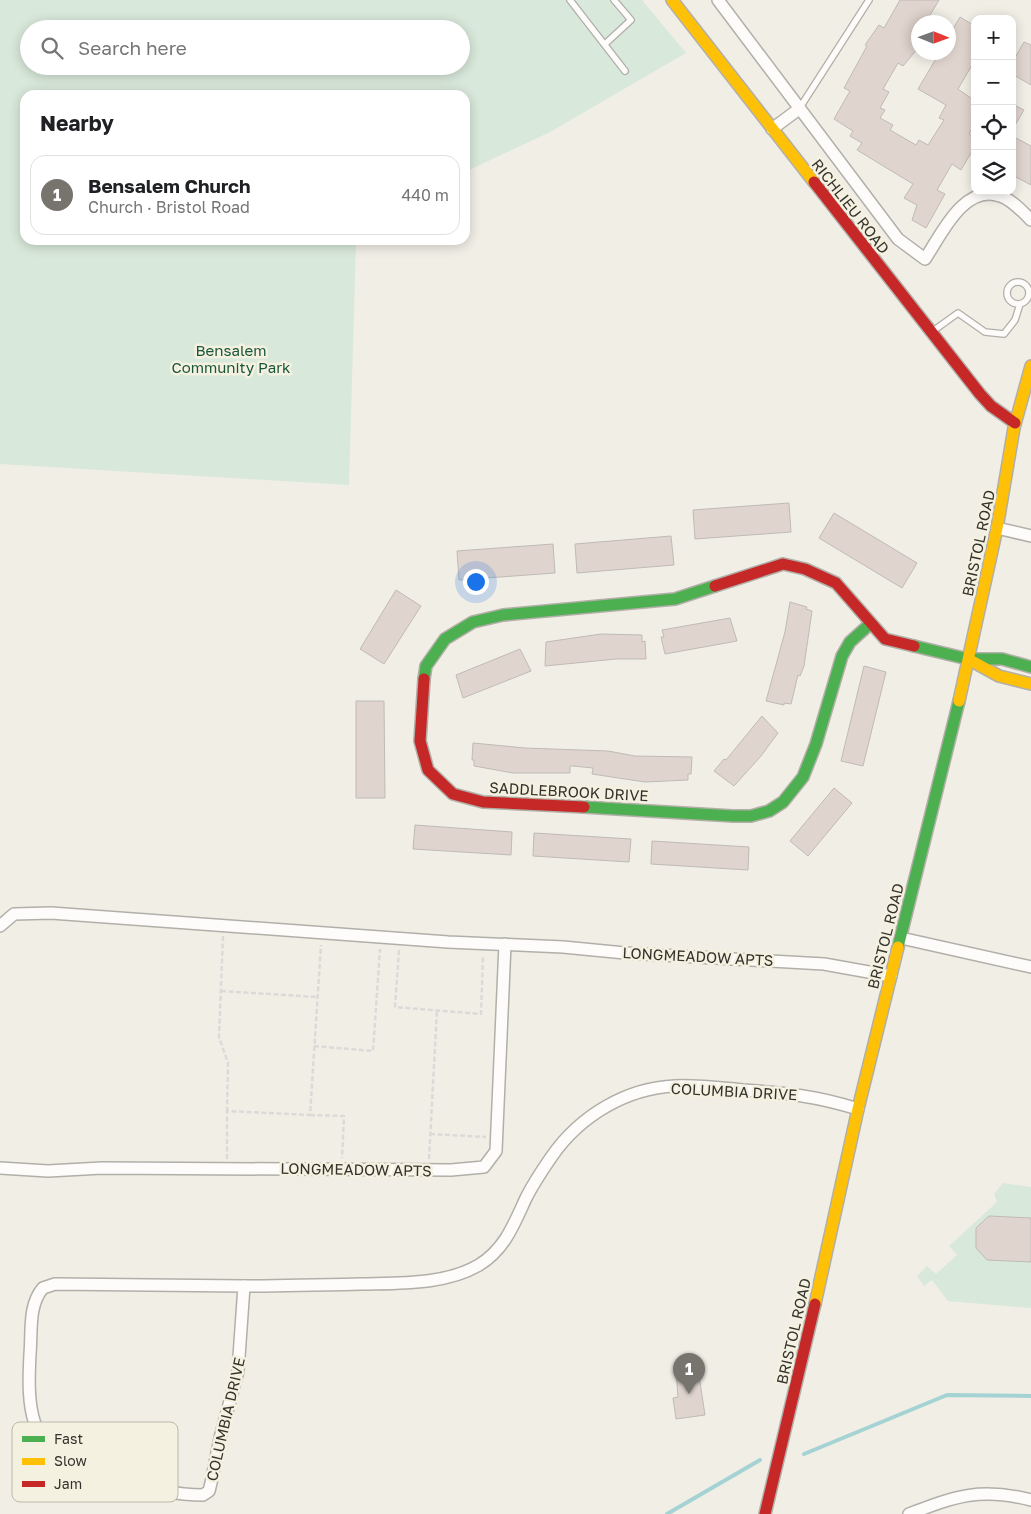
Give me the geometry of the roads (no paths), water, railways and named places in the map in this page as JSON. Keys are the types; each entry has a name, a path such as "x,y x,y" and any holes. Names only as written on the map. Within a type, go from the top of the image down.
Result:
{"main road":[{"name":"RICHLIEU ROAD","path":"672,0 991,406 1015,423"},
{"name":"BRISTOL ROAD","path":"765,1514 836,1215 858,1109 968,659 997,528 1015,423 1031,366"},
{"name":"SADDLEBROOK DRIVE","path":"870,624 848,645 837,668 811,760 791,794 770,810 751,815 728,817 697,813 483,802 453,794 428,770 420,741 421,703 426,666 445,640 473,622 503,615 675,599 783,564 805,569 836,583 885,639 968,659"},
{"path":"968,659 1002,659 1031,666"},
{"path":"968,659 999,676 1031,684"}],"street":[{"path":"718,0 898,239 925,259 954,216 965,204 980,194 1000,196 1031,220"},
{"path":"772,129 799,109"},
{"path":"997,528 1031,536"},
{"name":"LONGMEADOW APTS","path":"0,926 14,914 24,912 400,939 824,964 891,976"},
{"path":"901,938 1031,967"},
{"name":"LONGMEADOW APTS","path":"0,1168 48,1170 228,1168 428,1170 484,1167 496,1151 505,944"},
{"name":"COLUMBIA DRIVE","path":"35,1422 30,1413 28,1395 34,1302 43,1288 55,1284 244,1286 390,1283 446,1277 471,1269 491,1256 510,1235 526,1197 552,1156 567,1137 604,1107 641,1092 659,1088 696,1086 798,1093 858,1109"},
{"name":"COLUMBIA DRIVE","path":"178,1492 203,1495 209,1490 220,1438 238,1371 244,1286"},
{"path":"909,1514 946,1500 970,1494 1007,1494 1031,1500"}],"lane":[{"path":"570,0 625,71"},
{"path":"605,44 631,20 614,0"},
{"path":"799,109 869,0"},
{"path":"931,332 958,314 985,332 1004,334 1015,320 1020,304"}],"waterway":[{"path":"804,1454 947,1395 1031,1396"},
{"path":"667,1514 760,1460"}],"place":[{"name":"Bensalem Church","path":"689,1394"}],"park label":[{"name":"Bensalem Community Park","path":"231,358"}]}
